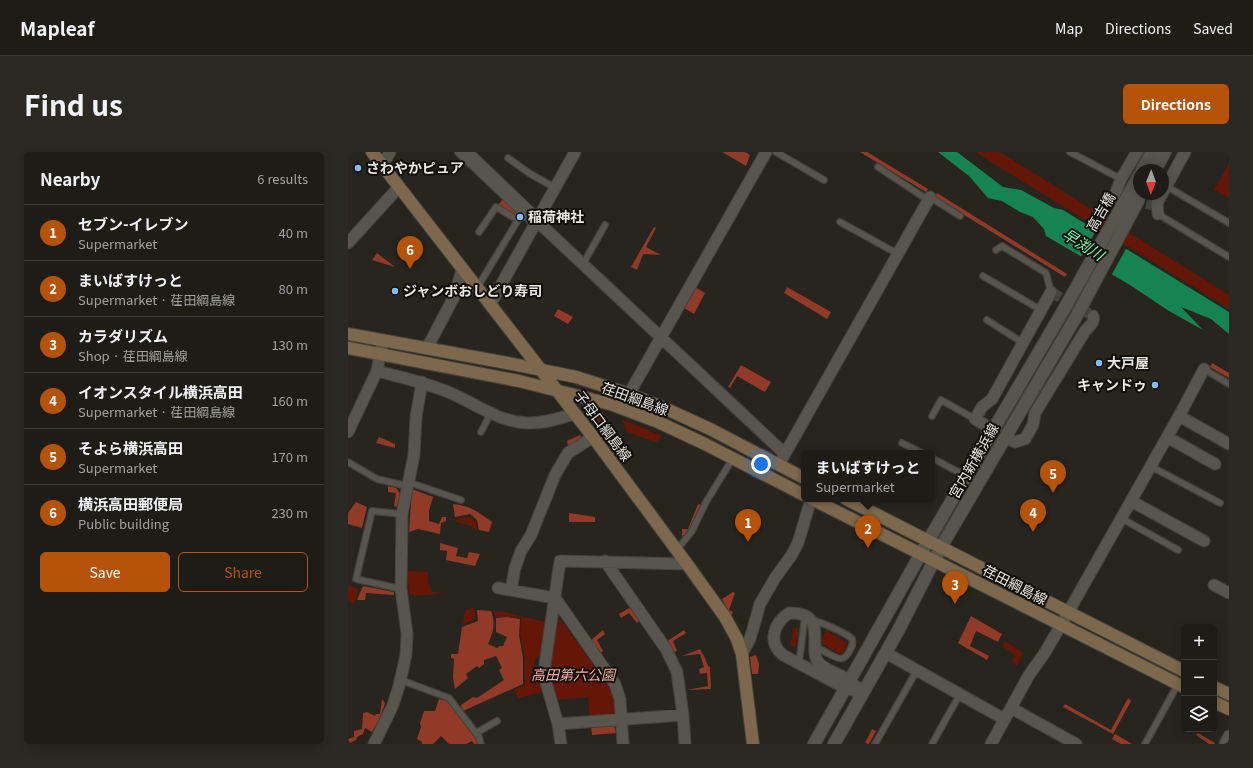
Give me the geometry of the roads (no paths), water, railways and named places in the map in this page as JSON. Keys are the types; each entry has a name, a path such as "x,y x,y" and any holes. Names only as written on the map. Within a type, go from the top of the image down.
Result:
{"main road":[{"name":"子母口綱島線","path":"372,152 575,414 677,550 733,631 742,654 753,744"},
{"name":"荏田綱島線","path":"348,334 576,377 629,394 782,460 801,476"},
{"name":"荏田綱島線","path":"348,348 520,381 610,404 658,422 733,458 801,493"},
{"name":"荏田綱島線","path":"818,502 920,555 1181,685"},
{"name":"荏田綱島線","path":"852,502 1181,669"},
{"path":"1217,688 1229,694"},
{"path":"1217,703 1229,709"}],"street":[{"path":"382,166 390,152"},
{"path":"459,152 583,264 661,338 782,460 929,199"},
{"path":"469,152 536,221"},
{"path":"490,305 575,152"},
{"path":"629,394 766,152"},
{"path":"1145,164 1152,152"},
{"path":"1158,164 1165,152"},
{"path":"1169,182 1185,152"},
{"path":"1114,197 1134,153"},
{"path":"348,243 399,187"},
{"name":"高吉橋","path":"1062,311 1133,200"},
{"name":"宮内新横浜線","path":"834,744 886,653 941,547 1076,318 1134,200"},
{"path":"426,348 454,297 462,270"},
{"path":"993,430 975,419 982,407 992,399 1051,292"},
{"name":"宮内新横浜線","path":"814,744 928,541 1062,311"},
{"path":"1006,438 1015,442 1025,439 1033,425 1035,413 1085,331 1092,324 1094,319 1093,316"},
{"path":"348,432 377,372 383,340"},
{"path":"991,744 1029,675 1069,612 1130,501 1180,416 1204,369"},
{"path":"377,372 422,382 453,394 509,421 541,423 575,414"},
{"path":"374,744 393,705 401,680 406,655 407,634 401,589 402,514 414,455 416,418 422,382"},
{"path":"1180,416 1229,444"},
{"path":"1167,437 1215,464"},
{"path":"512,590 515,568 520,551 531,536 555,475 568,453 593,438"},
{"path":"1130,501 1204,542"},
{"path":"742,654 750,639 760,604 798,543 811,502"},
{"path":"562,744 545,679 545,664 560,561 687,564"},
{"path":"606,561 666,649 677,672 683,715 685,744"},
{"path":"1214,585 1229,593"},
{"path":"498,588 555,598 615,684 620,699 623,744"},
{"path":"847,684 820,665 816,659 815,629 808,618 797,613 789,613 782,618 777,624 774,635 775,646 778,651 798,664 863,692"},
{"path":"798,664 815,648"},
{"path":"886,653 1004,719"},
{"path":"1011,708 1076,744"},
{"path":"558,724 683,715"},
{"path":"1225,744 1229,736"}],"lane":[{"path":"776,152 824,180"},
{"path":"1070,152 1121,179"},
{"path":"508,158 529,173 555,188"},
{"path":"878,167 929,199 960,216"},
{"path":"1161,200 1229,257"},
{"path":"1163,200 1229,223"},
{"path":"477,289 518,220 496,206 479,232"},
{"path":"840,222 898,254"},
{"path":"583,264 605,225"},
{"path":"996,250 1002,246 1046,273 1051,292"},
{"path":"983,276 1041,310"},
{"path":"987,320 1024,343"},
{"path":"1204,369 1229,384"},
{"path":"932,416 941,400 975,419"},
{"path":"481,432 491,413"},
{"path":"902,443 916,450"},
{"path":"677,550 692,531 706,502 733,458"},
{"path":"935,460 966,476"},
{"path":"348,462 377,479 407,484 461,500"},
{"path":"1150,466 1220,503"},
{"path":"401,589 356,579 372,511 402,514"},
{"path":"1121,518 1178,550"},
{"path":"798,664 808,618 826,624 850,638 852,642 852,647 842,659 815,648"},
{"path":"875,744 917,670"},
{"path":"401,680 449,698 476,733 481,744"},
{"path":"1145,744 1181,685"},
{"path":"932,744 960,694"},
{"path":"476,733 497,721"}],"water":[{"name":"早渕川","path":"938,152 957,152 1003,187 1021,190 1054,208 1063,210 1229,312 1229,334 1211,319 1181,307 1203,330 1046,236 1044,229 1033,217 1020,212 1002,201 988,198 969,176"}],"tunnel":[{"path":"1130,200 1153,205"},
{"path":"1051,292 1093,316"}],"place":[{"name":"さわやかピュア","path":"358,168"},
{"name":"稲荷神社","path":"520,217"},
{"name":"横浜高田郵便局","path":"410,269"},
{"name":"ジャンボおしどり寿司","path":"395,291"},
{"name":"大戸屋","path":"1099,363"},
{"name":"キャンドゥ","path":"1155,385"},
{"name":"そよら横浜高田","path":"1053,493"},
{"name":"イオンスタイル横浜高田","path":"1033,532"},
{"name":"セブン-イレブン","path":"748,542"},
{"name":"まいばすけっと","path":"868,548"},
{"name":"カラダリズム","path":"955,604"}],"park label":[{"name":"高田第六公園","path":"573,675"}]}
